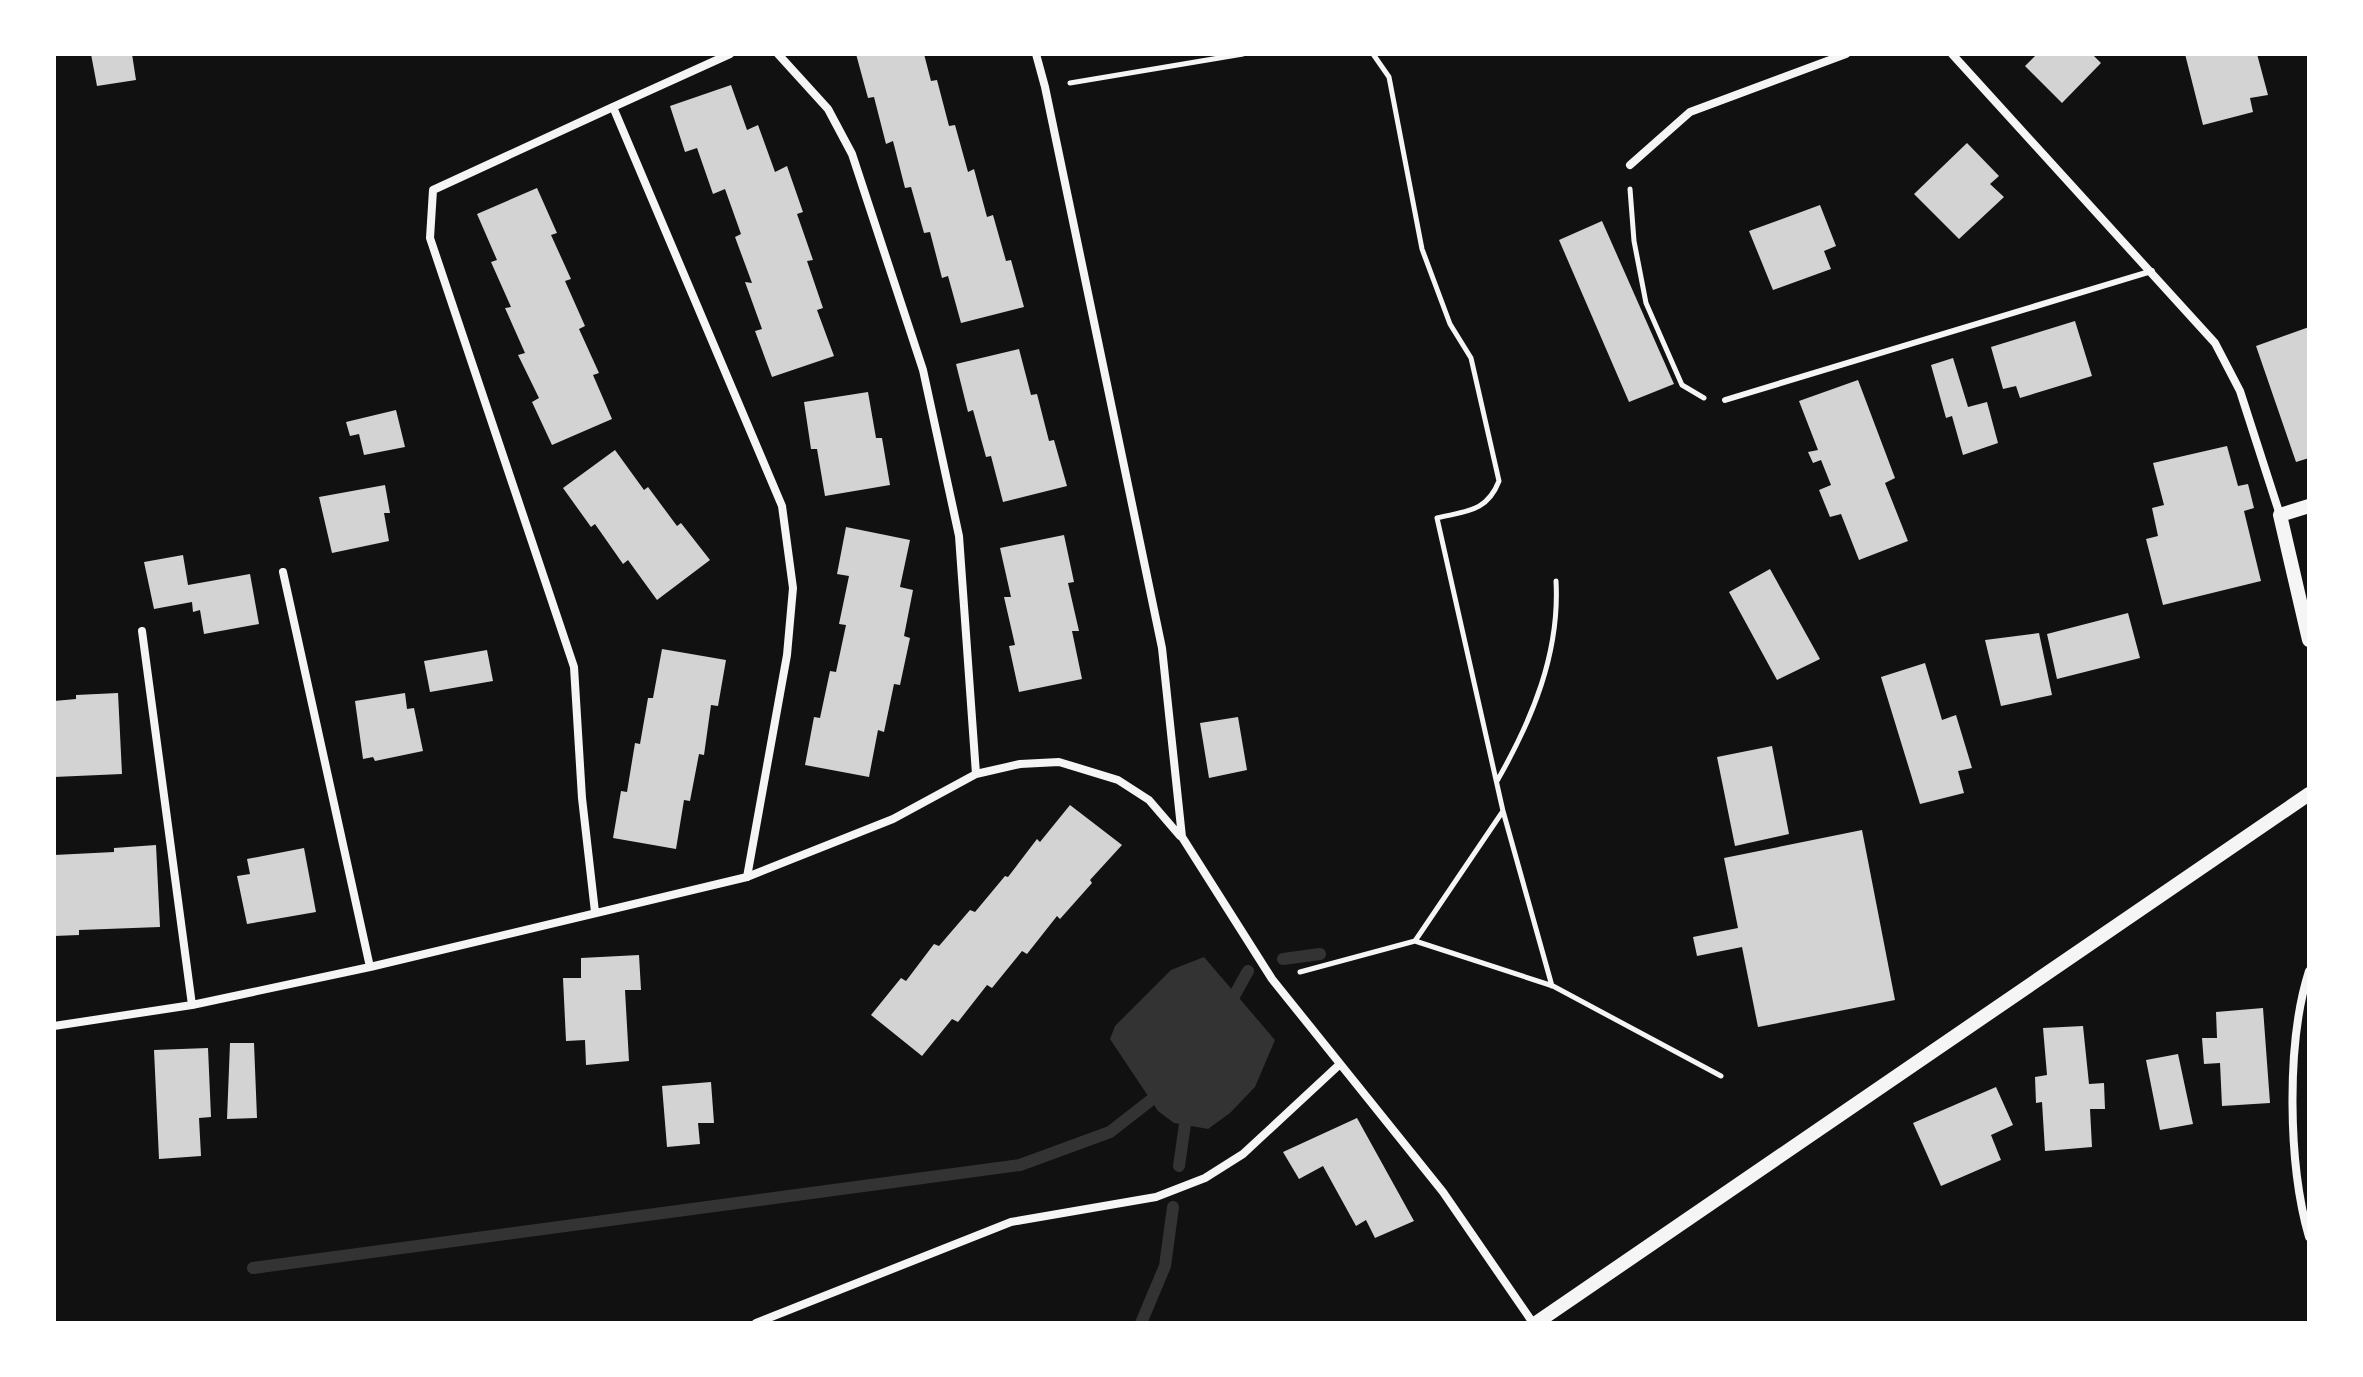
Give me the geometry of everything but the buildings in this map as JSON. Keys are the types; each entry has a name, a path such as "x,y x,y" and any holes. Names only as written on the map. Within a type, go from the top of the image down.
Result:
{"street":[{"path":"595,912 582,798 574,667 430,238 433,190 730,54"},
{"path":"778,54 828,109 852,154 923,370 959,536 976,774"},
{"path":"1036,54 1162,648 1182,837"},
{"path":"1630,165 1690,112 1846,54"},
{"path":"1952,54 2215,343 2240,391 2280,515 2309,640"},
{"path":"613,107 782,506 793,588 787,655 747,877"},
{"path":"2280,515 2309,506"},
{"path":"283,572 370,967"},
{"path":"142,631 192,1005"},
{"path":"54,1026 192,1005 370,967 747,877 893,819 976,774 1020,764 1059,762 1118,780 1149,800 1182,837 1272,979 1443,1192 1535,1323 2309,794"},
{"path":"2309,971 2299,1001 2292,1112 2299,1203 2309,1237"},
{"path":"756,1323 1011,1222 1156,1197 1205,1178 1243,1154 1340,1064"}],"lane":[{"path":"1725,400 2152,271"}],"path":[{"path":"1045,87 1243,54"},
{"path":"1373,54 1389,77 1422,249 1450,324 1471,358 1499,481 1494,492 1479,508 1437,518 1503,811 1553,986"},
{"path":"1630,165 1634,241 1646,303 1682,385 1701,398 1725,400"},
{"path":"1496,782 1519,743 1546,673 1557,607 1556,581"},
{"path":"1415,941 1503,811"},
{"path":"1272,979 1415,941 1553,986 1721,1076"}],"shaded area":[{"path":"1204,957 1275,1040 1255,1087 1230,1113 1208,1129 1174,1123 1158,1111 1110,1039 1115,1026 1171,970"}],"waterway":[{"path":"1283,959 1320,954"},
{"path":"1229,1005 1248,971"},
{"path":"253,1268 1020,1165 1110,1132 1160,1093"},
{"path":"1179,1166 1187,1110"},
{"path":"1141,1323 1165,1266 1173,1207"}]}
